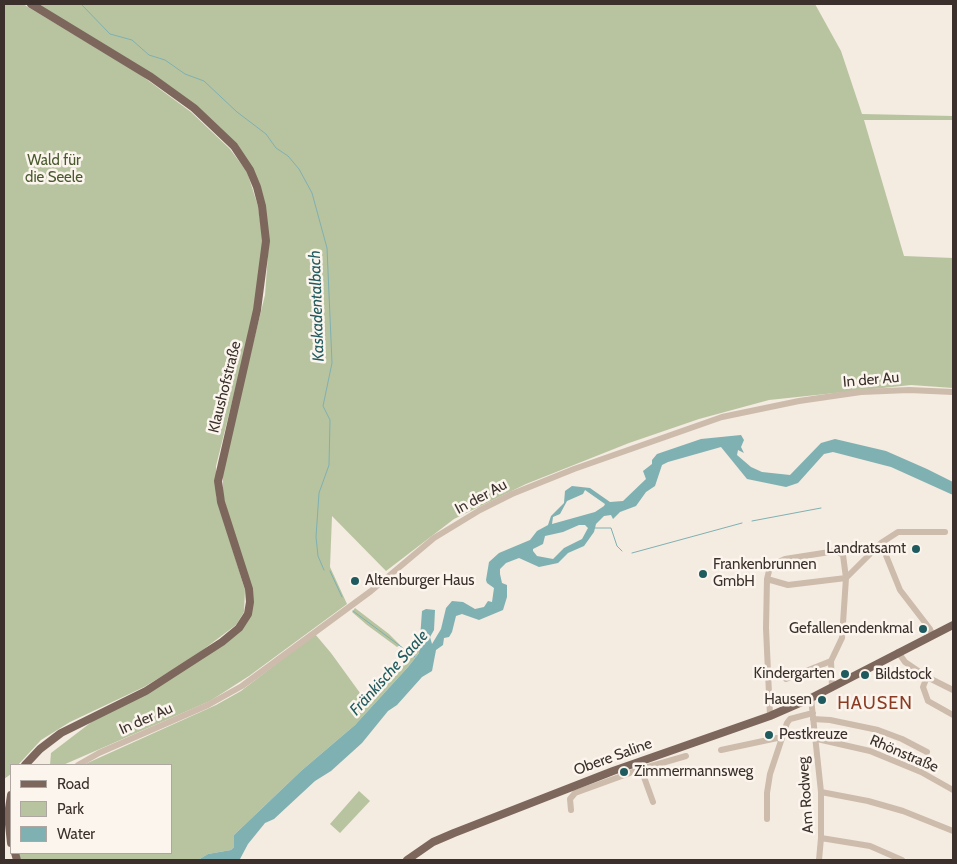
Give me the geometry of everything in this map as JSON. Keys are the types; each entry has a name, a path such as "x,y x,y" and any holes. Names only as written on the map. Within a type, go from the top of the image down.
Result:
{"main road":[{"name":"Klaushofstraße","path":"26,764 40,748 61,733 146,691 215,647 239,628 248,614 250,589 221,502 218,481 255,320 263,278 266,241 262,206 257,187 250,170 234,146 194,108 140,69 31,4"},
{"name":"Obere Saline","path":"407,860 433,842 454,833 770,716 832,688 932,634 953,625"},
{"path":"9,798 10,834"}],"street":[{"name":"In der Au","path":"80,764 98,753 208,705 242,686 371,591 434,538 480,510 512,494 574,468 722,417 798,401 861,392 909,390 953,392"},
{"path":"767,579 788,585 846,578 881,543 898,532 945,532"},
{"path":"881,543 900,590 932,634"},
{"path":"770,716 767,685 767,579 772,565 778,562 836,550 842,555 846,578 842,638 831,661 832,688"},
{"path":"898,652 905,662 927,677 953,690"},
{"path":"786,679 831,661"},
{"path":"927,677 923,687 928,701 953,715"},
{"name":"Am Rodweg","path":"811,698 821,792 819,860"},
{"path":"767,819 767,792 770,774 786,723 790,719 813,716 878,730 928,752"},
{"path":"721,750 782,737"},
{"name":"Rhönstraße","path":"814,738 870,751 921,772 953,790"},
{"name":"Obere Saline","path":"571,810 570,799 575,793 640,765 686,756"},
{"path":"640,765 653,802"},
{"path":"821,792 894,809 953,831"},
{"path":"821,838 870,846 902,860"}],"green space":[{"name":"Wald für die Seele","path":"4,4 23,4 138,73 191,112 230,149 247,172 258,206 263,241 259,294 216,466 216,496 245,590 244,612 236,625 192,658 144,687 70,722 41,740 19,764 10,764 10,775 4,779"},
{"path":"35,4 815,4 841,51 862,114 953,116 953,120 864,120 904,256 953,258 953,388 911,385 769,400 699,419 629,443 526,484 454,519 386,571 332,516 330,567 347,604 249,676 210,701 65,764 50,764 51,753 102,714 224,644 253,603 223,495 223,466 265,295 269,241 253,169 195,107"},
{"path":"355,608 389,634 400,645 397,647 367,625 352,612"},
{"path":"315,634 368,704 419,640 419,653 408,667 355,725 301,771 234,835 234,847 231,850 208,854 198,860 21,860 18,854 172,854 172,764 85,764 216,705 241,691"},
{"path":"359,791 370,801 340,833 330,824"}],"water":[{"path":"741,435 744,440 741,447 744,453 738,450 737,455 751,467 762,472 790,475 821,443 835,439 886,451 927,469 953,482 953,495 891,467 833,452 824,454 798,483 786,487 747,479 721,447 668,462 662,465 655,486 646,492 636,506 620,512 613,519 611,515 604,516 596,524 594,532 584,546 568,553 558,563 539,567 519,558 506,563 500,569 502,583 507,585 507,597 503,610 479,620 462,614 456,616 452,632 449,637 444,638 443,645 436,650 432,671 422,677 397,705 388,711 362,743 331,771 315,781 274,819 265,823 248,844 240,859 198,860 208,854 231,850 234,847 234,835 301,771 355,725 408,667 419,653 422,611 426,609 435,610 434,630 430,637 432,644 441,629 446,608 452,601 463,602 475,609 484,607 488,601 492,602 494,588 486,580 489,562 499,553 530,540 537,531 548,525 551,516 564,503 565,491 572,486 590,488 610,502 623,501 646,479 643,471 652,464 652,460 657,454 701,439","holes":["585,490 605,504 604,506 595,512 552,524 553,517 560,514 567,501 583,494","579,525 585,525 588,528 582,539 564,548 553,559 537,556 533,551 533,549 543,544 545,536 563,532"]}],"waterway":[{"name":"Kaskadentalbach","path":"81,4 110,34 132,40 149,55 165,60 185,74 204,81 237,112 266,134 276,148 288,156 299,169 312,193 327,248 332,363 323,406 330,420 329,465 319,493 316,537 318,556 324,570"},
{"path":"752,521 821,508"},
{"path":"632,553 742,523"},
{"path":"595,528 611,528 617,546 622,551"},
{"name":"Kaskadentalbach","path":"330,571 342,597"},
{"name":"Kaskadentalbach","path":"353,611 415,657"}],"place":[{"name":"Landratsamt","path":"916,549"},
{"name":"Frankenbrunnen GmbH","path":"703,574"},
{"name":"Altenburger Haus","path":"355,581"},
{"name":"Gefallenendenkmal","path":"923,629"},
{"name":"Kindergarten","path":"845,674"},
{"name":"Bildstock","path":"865,675"},
{"name":"Hausen","path":"822,700"},
{"name":"Pestkreuze","path":"769,735"},
{"name":"Zimmermannsweg","path":"624,772"}],"district":[{"name":"HAUSEN","path":"875,704"}],"water label":[{"name":"Fränkische Saale","path":"389,673"}]}
